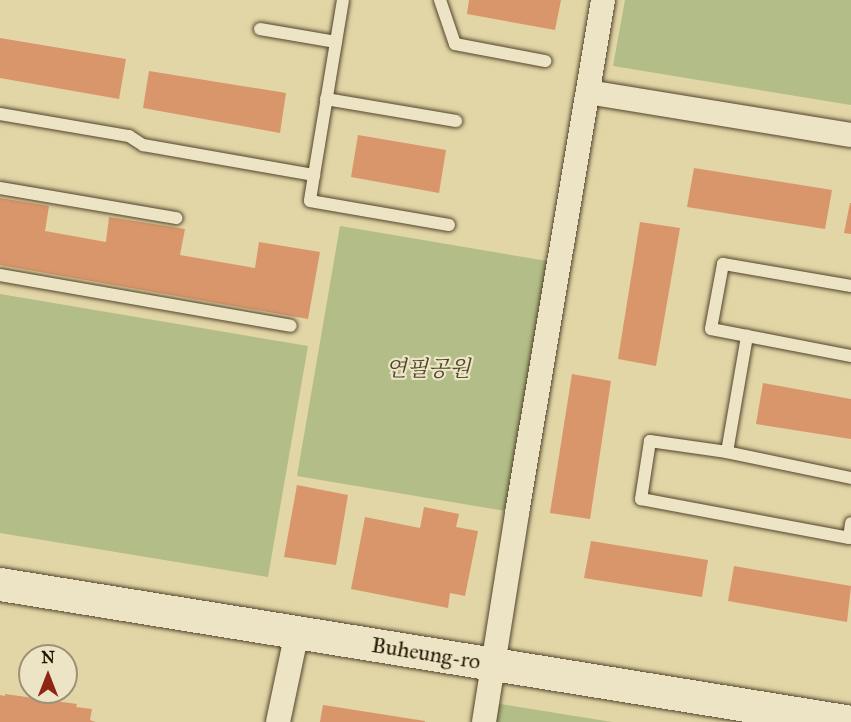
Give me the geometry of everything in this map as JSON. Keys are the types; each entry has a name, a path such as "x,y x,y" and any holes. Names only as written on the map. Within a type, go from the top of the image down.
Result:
{"street":[{"path":"484,722 603,0"},
{"path":"588,92 851,135"},
{"name":"Buheung-ro","path":"0,584 851,722"},
{"path":"278,722 297,632"}],"lane":[{"path":"343,0 310,201 449,225"},
{"path":"440,0 455,44 545,61"},
{"path":"260,29 336,42"},
{"path":"326,99 456,121"},
{"path":"0,114 129,136 143,144 314,175"},
{"path":"0,188 176,218"},
{"path":"851,285 723,264 711,329 851,356"},
{"path":"0,275 291,326"},
{"path":"727,452 747,336"},
{"path":"851,478 727,452 650,441 641,499 849,538 851,523"}],"green space":[{"path":"625,0 851,0 851,105 613,66"},
{"name":"연필공원","path":"340,226 559,263 517,513 297,476"},
{"path":"0,294 308,346 268,577 0,533"},
{"path":"488,702 612,722 485,722"}],"building":[{"path":"469,0 561,0 555,30 467,14"},
{"path":"0,38 126,59 119,99 0,78"},
{"path":"149,71 286,93 280,133 143,108"},
{"path":"358,135 446,150 439,193 351,177"},
{"path":"694,168 832,190 825,229 687,207"},
{"path":"0,198 49,206 45,231 106,242 109,217 185,229 180,255 255,268 259,242 320,252 308,319 0,265"},
{"path":"851,203 851,234 844,233"},
{"path":"640,222 680,228 656,366 618,359"},
{"path":"572,374 611,381 590,519 550,513"},
{"path":"763,383 851,399 851,439 756,424"},
{"path":"297,485 348,495 336,565 284,557"},
{"path":"424,507 459,514 456,527 478,531 465,596 450,593 448,608 351,589 365,517 420,528"},
{"path":"591,541 708,560 702,597 584,578"},
{"path":"734,566 851,586 847,622 728,601"},
{"path":"5,694 18,696 18,704 77,704 76,707 92,709 90,720 96,722 0,722 0,695 5,696"},
{"path":"323,705 425,721 425,722 320,722"}]}
